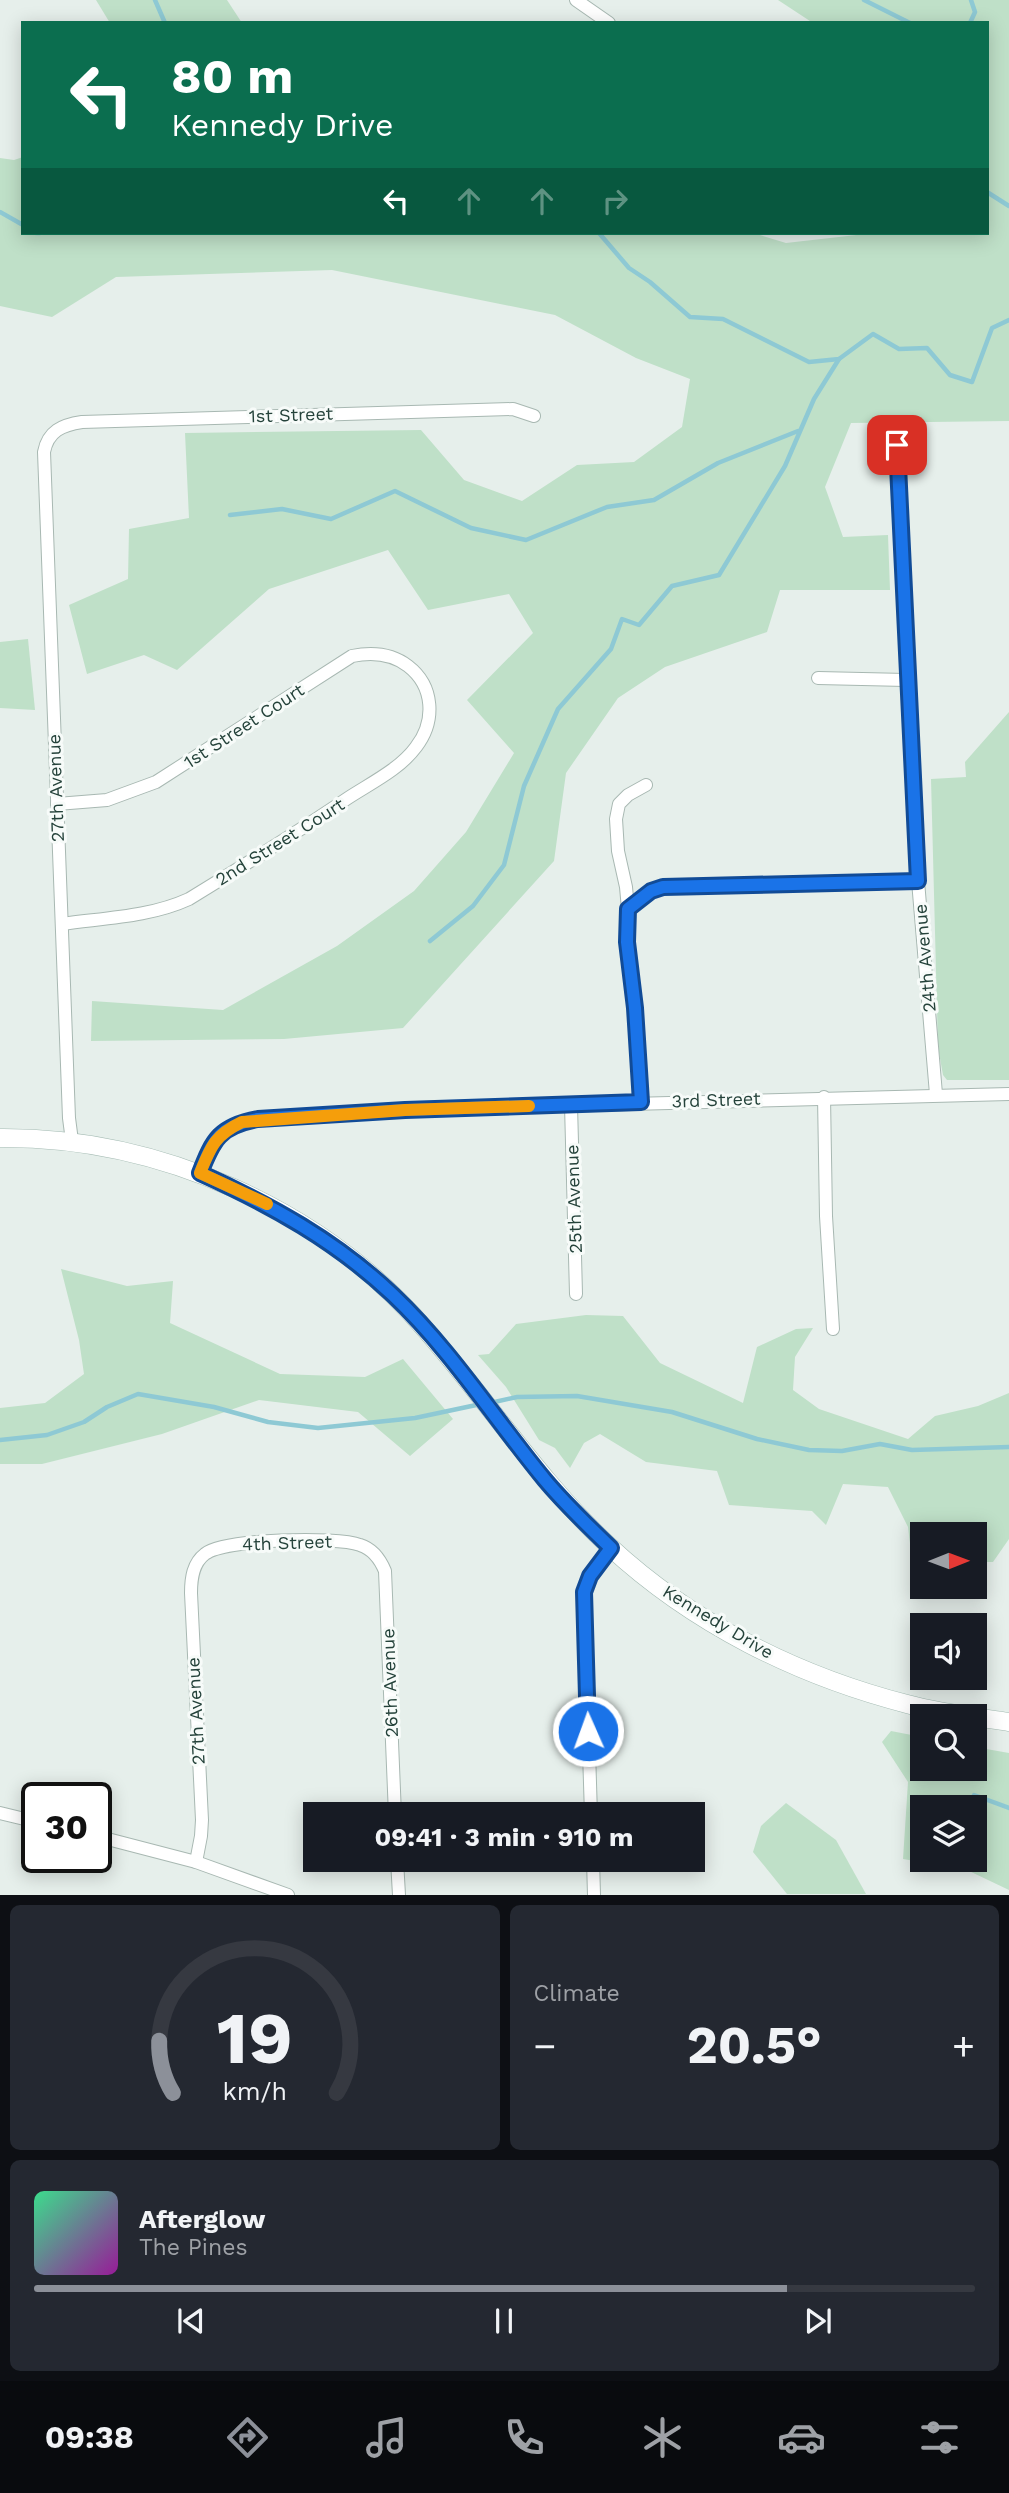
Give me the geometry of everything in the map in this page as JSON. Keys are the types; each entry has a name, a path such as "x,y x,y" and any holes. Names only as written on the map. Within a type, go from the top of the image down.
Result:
{"street":[{"path":"576,0 606,21"},
{"name":"1st Street","path":"50,436 56,429 82,422 513,408 534,416"},
{"name":"27th Avenue","path":"50,436 44,452 72,1141"},
{"name":"24th Avenue","path":"897,445 906,680 918,881 936,1094"},
{"name":"1st Street Court","path":"57,804 107,800 156,782 352,656 376,653 388,656 403,663 423,680"},
{"path":"818,678 906,680"},
{"name":"2nd Street Court","path":"62,924 158,911 189,899 375,781 404,760 425,733 429,720 429,697 423,680"},
{"path":"641,1102 635,1008 627,942 628,909 618,850 617,810 628,794 646,785"},
{"path":"628,909 651,891 663,887 918,881"},
{"name":"3rd Street","path":"200,1173 216,1138 223,1131 242,1122 405,1110 1009,1094"},
{"path":"824,1097 826,1216 833,1329"},
{"name":"25th Avenue","path":"571,1105 576,1294"},
{"name":"Kennedy Drive","path":"0,1138 72,1141 116,1149 200,1173 260,1200 307,1228 393,1295 424,1327 556,1493 611,1548 687,1607 766,1654 838,1684 910,1705 1009,1722"},
{"name":"4th Street","path":"199,1560 207,1552 230,1545 305,1540 359,1544 375,1555"},
{"path":"591,1802 584,1592 590,1576 611,1548"},
{"name":"26th Avenue","path":"375,1555 385,1571 394,1802"},
{"name":"27th Avenue","path":"195,1862 202,1819 191,1593 194,1570 199,1560"},
{"path":"0,1812 21,1818"},
{"path":"112,1840 195,1862 288,1895"},
{"path":"398,1872 399,1895"},
{"path":"593,1872 594,1895"}],"green space":[{"path":"96,0 227,0 241,21 109,21"},
{"path":"778,0 1009,0 1009,421 851,423 825,487 843,537 888,535 890,590 780,590 767,632 665,667 618,698 566,773 554,861 403,1028 284,1039 91,1041 92,1001 223,1010 337,946 414,891 466,832 514,753 467,700 533,633 509,594 428,610 388,550 269,589 177,670 144,655 87,674 69,605 128,579 129,529 189,518 185,433 421,430 464,480 522,501 577,465 634,462 682,427 690,379 636,358 555,315 332,270 116,277 52,317 0,306 0,158 14,160 21,158 21,235 760,235 786,243 856,235 989,235 989,21 810,21"},
{"path":"28,639 35,710 0,708 0,642"},
{"path":"1009,712 1009,1080 947,1080 943,1075 938,1047 931,779 966,777 965,762"},
{"path":"61,1269 127,1286 173,1281 170,1323 280,1374 365,1377 403,1359 453,1419 410,1456 358,1412 259,1400 162,1434 42,1464 0,1464 0,1408 45,1403 84,1374 79,1340"},
{"path":"586,1315 623,1316 660,1363 743,1403 757,1347 796,1329 813,1328 795,1357 793,1390 819,1409 908,1439 935,1416 978,1406 1009,1393 1009,1539 993,1562 987,1562 987,1522 910,1522 910,1544 908,1527 888,1487 843,1484 826,1525 812,1511 729,1505 717,1471 646,1462 600,1434 584,1443 570,1468 555,1448 539,1440 506,1387 478,1355 489,1354 516,1324"},
{"path":"891,1731 910,1735 910,1781 987,1781 987,1749 1009,1753 1009,1890 971,1872 987,1872 987,1795 910,1795 910,1860 903,1859 908,1782 882,1742"},
{"path":"786,1803 836,1840 866,1894 787,1894 753,1852 761,1826"}],"waterway":[{"path":"155,0 164,21"},
{"path":"864,0 906,21"},
{"path":"971,0 975,12 971,21"},
{"path":"989,193 1009,206"},
{"path":"0,212 21,224"},
{"path":"601,235 629,268 650,282 690,317 723,319 809,362 839,359 873,334 899,349 927,348 950,375 972,382 992,328 1009,320"},
{"path":"430,941 473,906 504,865 524,786 558,709 611,649 622,619 639,625 672,586 719,575 785,466 814,399 839,359"},
{"path":"230,515 282,509 331,519 395,491 471,528 526,540 607,507 654,500 718,463 798,431"},
{"path":"0,1440 47,1435 84,1422 107,1407 138,1394 214,1407 268,1422 318,1428 415,1418 481,1404"},
{"path":"490,1403 517,1397 577,1396 672,1412 757,1439 809,1450 842,1451 880,1444 912,1450 1009,1447"},
{"path":"987,1800 1009,1808"}],"slow traffic":[{"path":"267,1204 200,1173 216,1138 223,1131 242,1122 405,1110 529,1106"}],"route":[{"path":"588,1731 584,1592 590,1576 611,1548 543,1478 467,1379 424,1327 393,1295 365,1270 307,1228 260,1200 200,1173 216,1138 223,1131 242,1122 258,1119 405,1110 641,1102 635,1008 627,942 628,909 651,891 663,887 918,881 906,680 897,445"}]}
